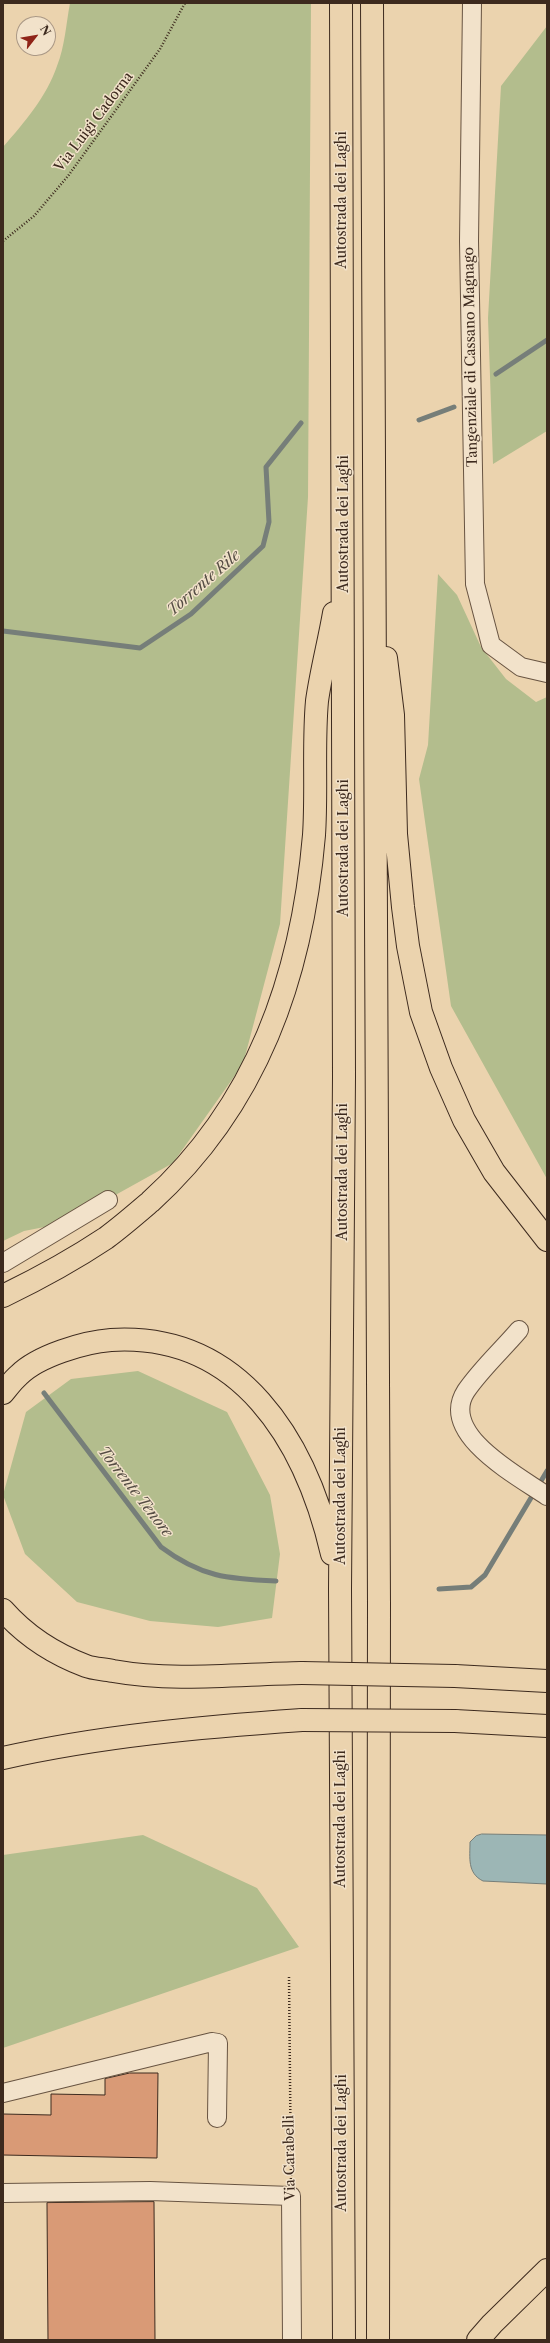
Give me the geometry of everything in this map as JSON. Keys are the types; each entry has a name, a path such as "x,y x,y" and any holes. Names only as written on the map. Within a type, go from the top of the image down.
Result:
{"highway":[{"name":"Autostrada dei Laghi","path":"341,3 344,563 344,1077 340,1589 344,2340"},
{"name":"Autostrada dei Laghi","path":"372,3 373,564 379,1602 378,2340"},
{"path":"3,1296 107,1237 171,1182 201,1149 226,1116 265,1045 289,974 304,910 314,836 317,701 344,563"},
{"path":"373,564 393,715 396,834 402,900 408,946 421,1012 441,1068 464,1120 494,1172 547,1240"},
{"path":"3,1393 20,1374 56,1353 92,1341 135,1338 169,1344 218,1364 249,1388 278,1421 303,1465 323,1517 340,1589"},
{"path":"3,1610 13,1621 47,1648 87,1666 136,1675 195,1676 302,1673 455,1676 547,1681"},
{"path":"3,1758 39,1750 133,1735 302,1720 455,1721 547,1726"},
{"path":"478,2340 492,2324 547,2270"}],"street":[{"name":"Tangenziale di Cassano Magnago","path":"472,3 469,241 475,584 491,645 521,667 547,673"},
{"path":"3,1263 108,1200"},
{"path":"519,1330 466,1391 460,1404 460,1416 470,1437 484,1451 547,1496"},
{"path":"3,2093 212,2042 218,2043 217,2118"},
{"path":"3,2193 150,2191 291,2196"},
{"name":"Via Carabelli","path":"291,2196 292,2340"}],"path":[{"name":"Via Luigi Cadorna","path":"3,241 34,216 68,176 160,49 185,3"},
{"name":"Via Carabelli","path":"289,1976 291,2196"}],"green space":[{"path":"70,3 311,3 308,497 280,924 243,1064 173,1163 65,1223 24,1231 3,1241 3,147 34,109 53,77 62,51"},
{"path":"547,26 547,431 493,464 488,318 501,86"},
{"path":"438,574 457,595 481,647 506,679 536,702 547,697 547,1179 451,1006 419,779 428,745"},
{"path":"138,1371 227,1412 270,1495 280,1554 272,1618 218,1627 150,1621 77,1602 25,1554 3,1495 26,1412 71,1379"},
{"path":"143,1835 257,1888 299,1947 3,2048 3,1855"}],"water":[{"path":"482,1834 547,1835 547,1884 483,1881 478,1878 474,1874 470,1864 470,1842 476,1836"}],"building":[{"path":"130,2073 158,2073 157,2158 3,2155 3,2114 51,2115 51,2094 105,2095 105,2079"},
{"path":"154,2202 155,2340 48,2340 47,2203"}],"waterway":[{"name":"Torrente Rile","path":"496,374 547,340"},
{"name":"Torrente Rile","path":"419,420 454,407"},
{"name":"Torrente Rile","path":"3,631 140,648 191,614 263,546 269,522 266,467 301,423"},
{"name":"Torrente Tenore","path":"44,1393 161,1547 189,1565 202,1570 229,1577 276,1581"},
{"name":"Torrente Tenore","path":"439,1589 471,1587 485,1575 547,1471"}]}
